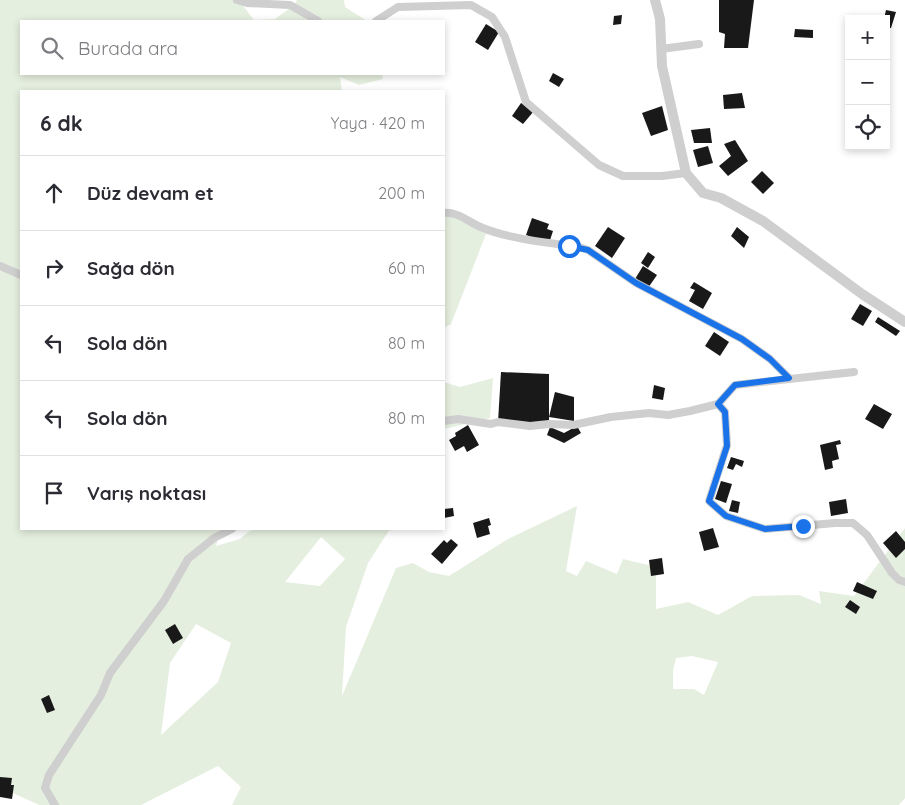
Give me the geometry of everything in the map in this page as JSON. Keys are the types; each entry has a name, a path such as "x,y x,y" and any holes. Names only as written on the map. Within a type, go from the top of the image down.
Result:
{"street":[{"path":"237,0 247,3 290,5 316,20"},
{"path":"655,0 660,18 662,66 686,173 702,193 721,198 763,221 848,284 905,322"},
{"path":"378,20 398,7 470,3 492,17 504,37 526,102 599,165 622,176 662,176 686,173"},
{"path":"661,49 699,44"},
{"path":"445,213 450,212 484,229 520,238 588,250 636,283 742,339 770,359 789,378"},
{"path":"0,266 20,275"},
{"path":"445,421 458,419 490,424 498,422 530,426 549,424 573,425 611,417 649,413 675,414 718,404 735,385 854,372"},
{"path":"718,404 725,412 727,446 709,501 716,509 726,516 765,529 853,523 867,535 892,573 899,580 905,582"},
{"path":"55,805 45,788 49,774 101,695 110,673 164,600 188,558 214,538 230,530"}],"green space":[{"path":"0,0 242,0 241,3 254,20 20,20 20,75 382,75 383,79 359,85 340,77 342,90 20,90 20,530 221,530 216,546 240,539 253,530 389,530 368,563 346,627 342,696 396,568 413,563 429,572 449,576 508,539 577,506 566,571 577,576 586,561 617,574 623,559 656,567 656,609 688,602 718,615 752,596 799,595 821,604 819,591 854,596 905,528 905,798 899,805 232,805 241,787 218,766 141,805 39,805 2,788 0,790","holes":["321,537 345,559 320,586 285,582","196,624 231,643 218,682 161,735 170,663","692,656 718,662 704,695 694,689 673,689 673,671 676,658"]},
{"path":"297,0 344,0 345,7 365,20 254,20 275,19 294,5"},
{"path":"445,214 460,218 486,234 451,324 445,327"},
{"path":"493,378 490,418 445,429 445,382 460,387"}],"building":[{"path":"719,0 754,0 748,48 724,48 725,34 719,32"},
{"path":"886,10 896,12 891,28 890,15 885,15"},
{"path":"622,15 621,24 613,25 614,16"},
{"path":"486,24 499,32 488,50 475,42"},
{"path":"795,29 813,30 813,38 794,37"},
{"path":"553,73 564,79 559,87 549,81"},
{"path":"742,93 745,108 724,109 723,95"},
{"path":"521,103 534,111 523,124 512,116"},
{"path":"662,106 668,130 651,136 642,113"},
{"path":"710,128 712,143 694,143 691,130"},
{"path":"735,140 748,161 728,176 719,166 731,156 724,144"},
{"path":"708,146 713,163 698,167 693,150"},
{"path":"762,171 774,183 763,194 751,182"},
{"path":"532,218 549,224 547,229 553,231 549,243 526,235"},
{"path":"608,227 625,238 612,258 595,246"},
{"path":"737,227 749,237 744,248 731,236"},
{"path":"648,252 655,257 648,268 641,263"},
{"path":"643,266 657,275 648,288 635,279"},
{"path":"694,282 712,293 703,309 689,301 695,290 690,288"},
{"path":"860,304 872,311 863,326 851,319"},
{"path":"878,317 900,331 896,336 875,322"},
{"path":"714,332 729,342 720,356 705,346"},
{"path":"501,372 549,374 549,424 498,422"},
{"path":"654,385 665,388 663,400 652,398"},
{"path":"555,392 574,397 574,421 549,417"},
{"path":"874,404 892,414 883,429 865,419"},
{"path":"468,425 479,445 467,452 464,446 455,451 449,440 456,436 455,433"},
{"path":"577,426 581,433 564,443 547,435 550,427 564,433"},
{"path":"840,440 841,444 836,445 839,459 832,461 833,468 825,470 820,445"},
{"path":"731,457 744,461 742,467 736,464 733,470 727,468"},
{"path":"721,481 732,484 726,503 715,499"},
{"path":"846,499 848,513 831,516 829,502"},
{"path":"732,500 740,502 738,513 729,511"},
{"path":"453,508 454,516 445,518 445,509"},
{"path":"489,518 491,525 488,526 490,534 477,538 473,523"},
{"path":"713,528 719,547 704,551 699,532"},
{"path":"896,531 905,542 905,549 896,558 883,543"},
{"path":"451,539 458,545 442,564 431,554 444,540 447,543"},
{"path":"662,558 664,574 651,576 649,560"},
{"path":"857,582 877,591 873,599 853,591"},
{"path":"850,600 860,607 856,614 845,607"},
{"path":"175,624 183,638 173,644 165,630"},
{"path":"49,695 55,710 47,713 41,699"},
{"path":"0,777 12,778 11,785 14,785 12,799 0,797"}],"route":[{"path":"569,246 588,250 636,283 742,339 770,359 789,378 735,385 718,404 725,412 727,446 709,501 726,516 749,525 765,529 803,526"}]}
